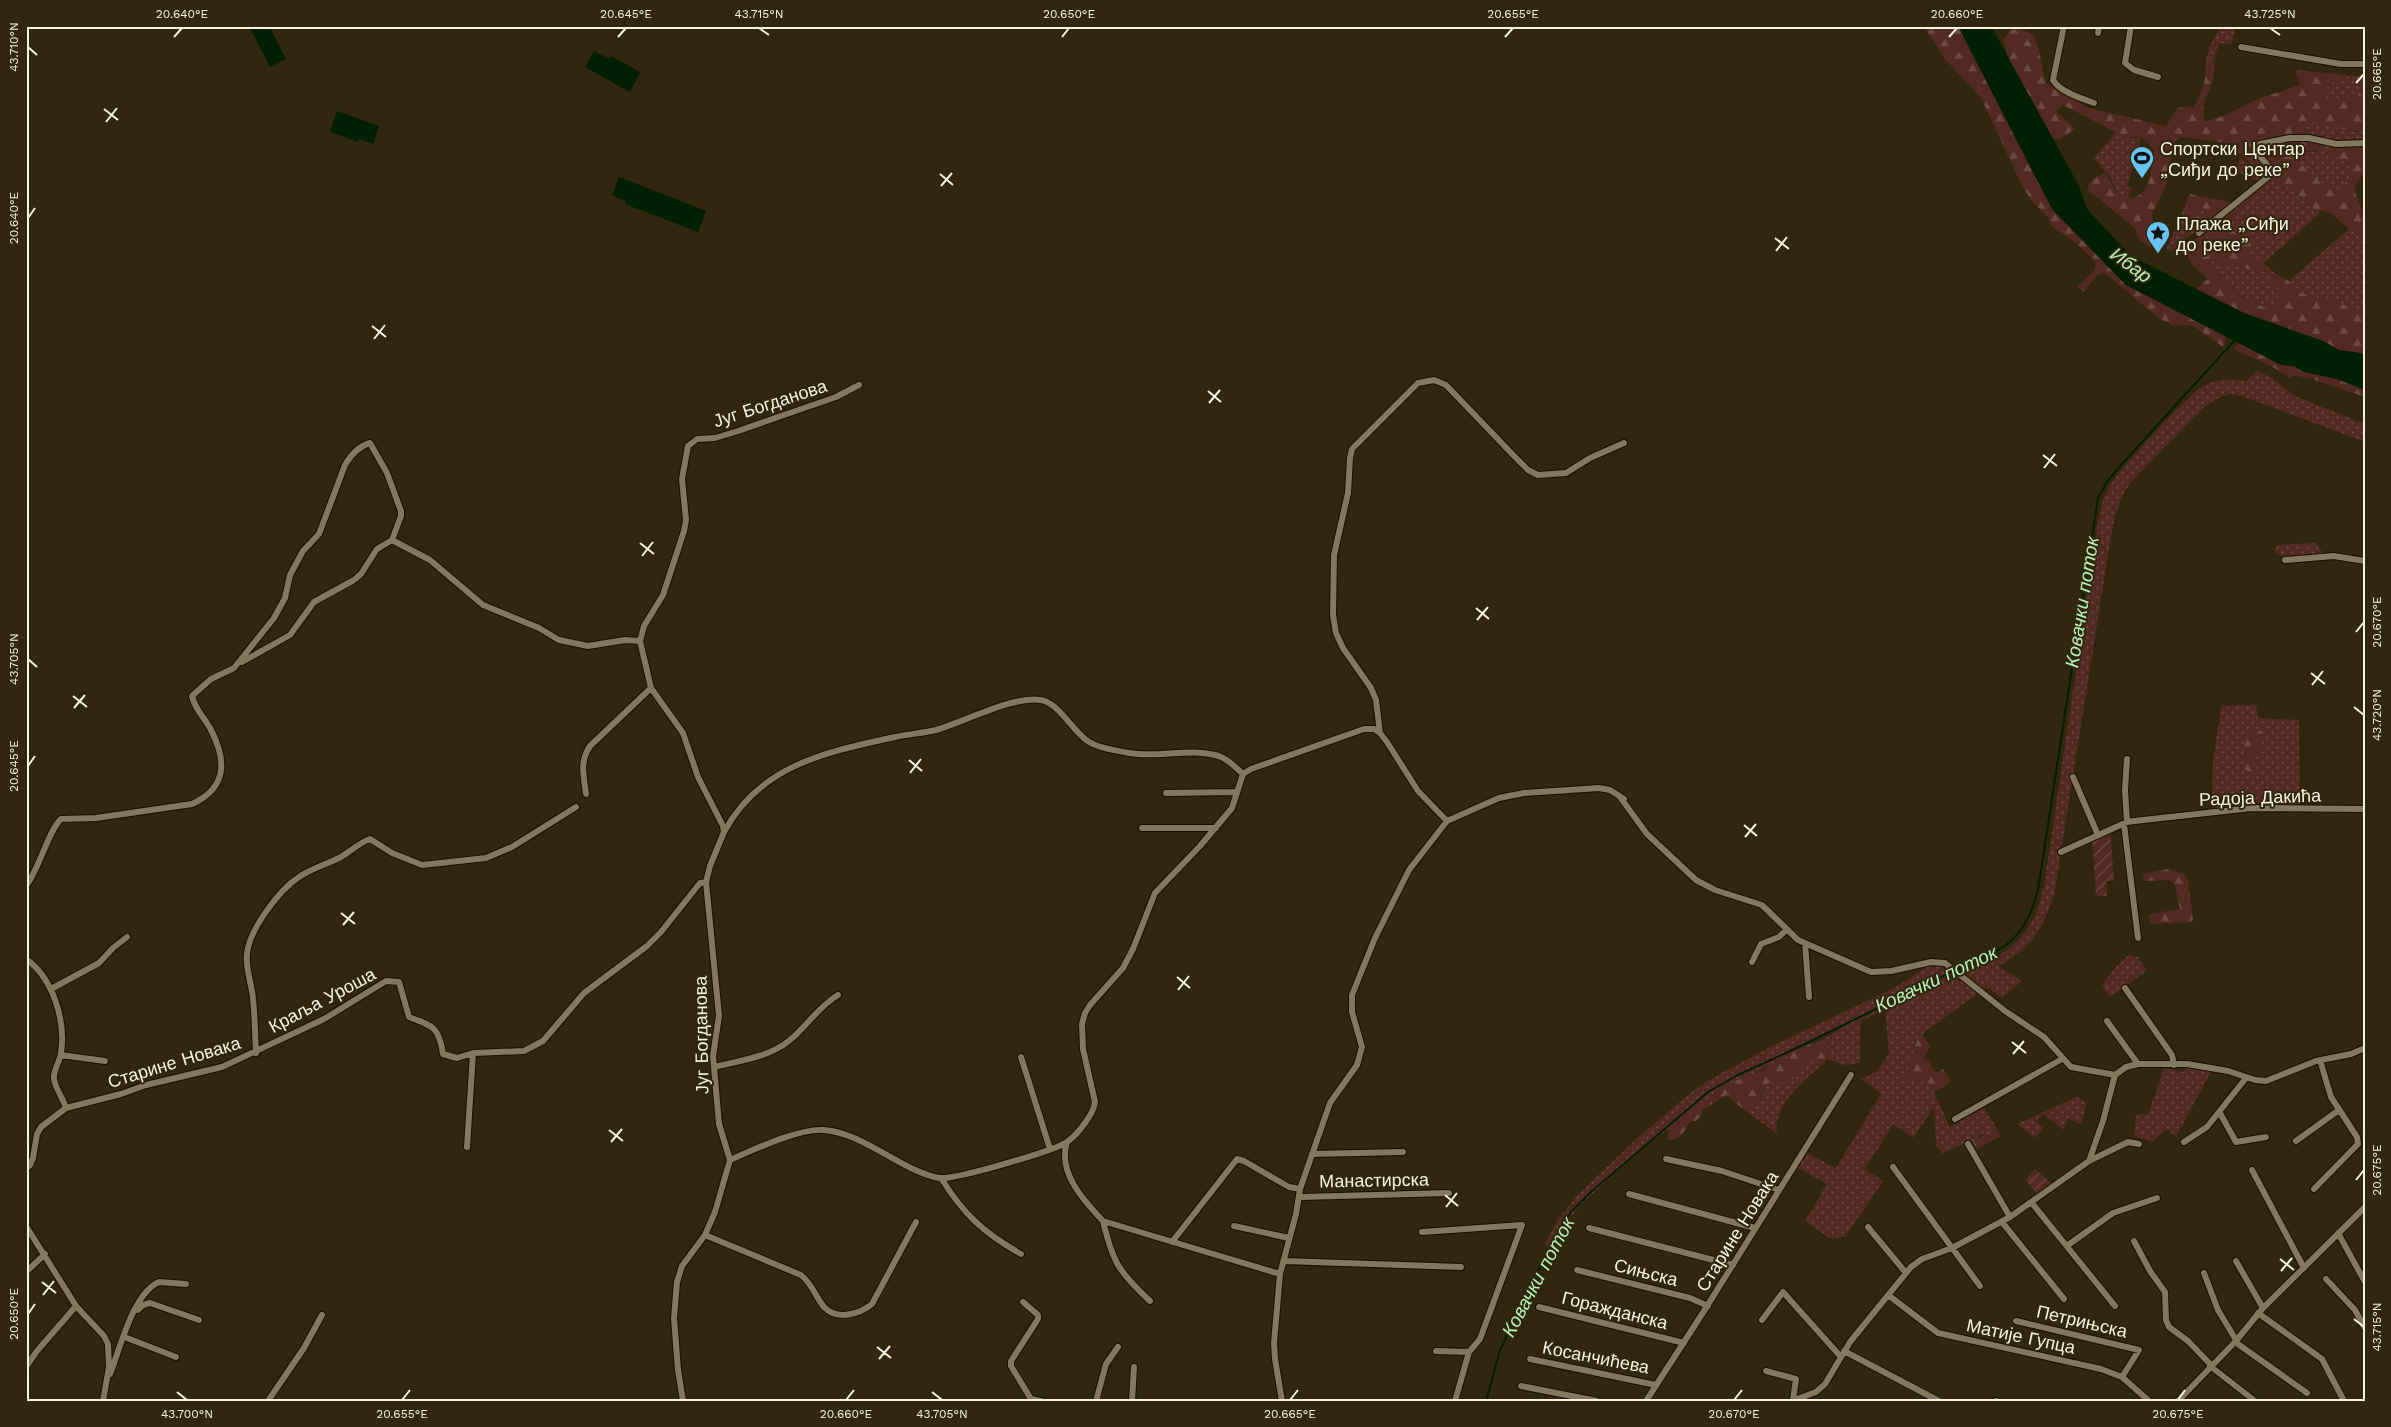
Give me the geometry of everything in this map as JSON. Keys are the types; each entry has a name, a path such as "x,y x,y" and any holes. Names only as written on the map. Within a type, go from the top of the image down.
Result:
{"street":[{"path":"2064,26 2052,80 2069,92 2094,103"},
{"path":"2131,26 2125,62 2134,70 2158,78"},
{"path":"2241,47 2341,64 2365,64"},
{"path":"2199,233 2268,177 2271,172 2270,168 2257,153 2256,149 2264,142 2309,138 2336,144 2365,143"},
{"path":"1447,821 1418,791 1380,733 1376,700 1371,688 1343,648 1336,633 1332,615 1334,555 1348,493 1352,449 1418,383 1434,380 1452,390 1528,470 1538,475 1566,472 1590,458 1624,443"},
{"name":"Југ Богданова","path":"640,641 644,626 663,595 684,531 686,520 682,480 688,446 697,439 715,438 836,397 859,385"},
{"path":"26,886 34,875 53,829 61,819 96,818 192,804 214,788 222,773 218,749 211,730 194,705 192,696 211,679 234,668 251,655 290,635 314,602 362,574 377,549 392,540 401,511 387,473 370,443 358,449 345,465 319,534 303,551 290,576 286,598 280,610 234,668"},
{"path":"392,540 430,560 483,605 539,628 560,640 588,646 625,640 640,641 651,688 683,733 698,778 721,820 724,832"},
{"path":"2284,560 2334,556 2365,561"},
{"path":"586,794 582,776 584,755 590,746 651,688"},
{"name":"Југ Богданова","path":"730,1160 718,1124 713,1056 719,1016 706,882 710,866 724,832 747,798 769,779 790,767 856,746 935,730 1026,699 1043,700 1052,705 1089,742 1104,748 1152,755 1202,753 1217,755 1243,774"},
{"path":"1150,1301 1126,1279 1116,1263 1103,1222 1084,1202 1072,1182 1065,1162 1064,1150 1067,1142 1094,1110 1095,1102 1082,1049 1082,1024 1085,1013 1123,968 1133,949 1154,892 1192,855 1232,808 1243,774 1251,769 1305,748 1364,729 1380,733"},
{"path":"2127,758 2125,790 2126,823 2138,938"},
{"path":"2073,777 2098,835"},
{"path":"1282,1401 1274,1359 1280,1274 1300,1196 1300,1189 1330,1103 1357,1065 1362,1047 1352,1012 1352,995 1375,938 1408,870 1447,821 1499,798 1524,793 1598,788 1622,797 1647,834 1696,880 1715,890 1762,905 1798,940 1871,972 1892,971 1931,962 1949,965 2005,1010 2044,1037 2062,1059 2075,1069 2115,1075"},
{"path":"1166,793 1237,792"},
{"name":"Старине Новака","path":"26,1168 30,1165 33,1158 37,1134 41,1127 66,1108 121,1094 146,1085 222,1067 256,1052 253,998 246,956 249,940 253,929 289,885 300,876 370,839 392,853 422,865 486,858 512,847 576,807"},
{"name":"Радоја Дакића","path":"2061,852 2126,823 2252,808 2365,809"},
{"path":"1142,828 1216,828"},
{"name":"Краља Уроша","path":"256,1052 324,1019 386,981 399,982 409,1017 432,1026 440,1036 443,1054 457,1058 473,1053 524,1051 543,1042 584,993 647,946 662,932 700,883 706,882"},
{"path":"1752,962 1761,944 1780,937 1787,929"},
{"path":"51,989 99,963 127,937"},
{"path":"1806,943 1810,997"},
{"path":"26,959 36,966 51,989 63,1031 61,1055 54,1080 66,1108"},
{"path":"2125,988 2172,1055 2174,1065"},
{"path":"714,1067 764,1054 789,1041 823,1004 838,995"},
{"path":"2107,1021 2138,1064"},
{"path":"2089,1161 2103,1121 2115,1075 2126,1067 2138,1064 2203,1066 2246,1078 2266,1080 2320,1060 2351,1054 2365,1048"},
{"path":"467,1147 473,1053"},
{"path":"61,1055 106,1061"},
{"path":"1021,1057 1050,1149"},
{"path":"1955,1119 2062,1059"},
{"path":"2314,1189 2358,1144 2357,1137 2331,1097 2320,1060"},
{"name":"Старине Новака","path":"1646,1401 1708,1306 1851,1075"},
{"path":"2184,1142 2207,1127 2246,1078"},
{"path":"2296,1141 2339,1110"},
{"path":"2220,1113 2236,1142 2266,1137"},
{"path":"683,1401 678,1370 674,1318 677,1282 682,1266 705,1235 715,1212 730,1160 795,1134 823,1130 845,1135 912,1168 941,1178 976,1171 1050,1149 1067,1142"},
{"path":"1793,1400 1820,1389 1829,1378 1842,1354 1888,1294 1906,1273 1922,1259 1952,1248 2002,1222 2032,1202 2055,1183 2089,1161 2128,1142 2139,1144"},
{"path":"1968,1144 2010,1217"},
{"path":"1312,1154 1403,1152"},
{"path":"1666,1159 1722,1172 1780,1190"},
{"path":"1172,1242 1237,1160 1244,1161 1289,1187 1300,1189"},
{"path":"1893,1167 1980,1286"},
{"path":"2252,1170 2304,1268"},
{"path":"941,1178 965,1212 991,1237 1021,1254"},
{"name":"Манастирска","path":"1300,1196 1449,1193"},
{"path":"1629,1194 1755,1228"},
{"path":"2068,1245 2113,1213 2157,1198"},
{"path":"2032,1202 2115,1306"},
{"path":"2178,1401 2236,1341 2260,1311 2365,1207"},
{"path":"705,1235 801,1275 811,1283 825,1308 837,1314 849,1314 863,1311 872,1304 916,1222"},
{"path":"1103,1222 1280,1274"},
{"path":"2002,1222 2064,1299"},
{"path":"1422,1232 1522,1225 1480,1339 1470,1352 1455,1401"},
{"path":"26,1226 76,1306 104,1336 108,1344 109,1367 103,1401"},
{"path":"1234,1226 1289,1238"},
{"path":"1868,1227 1906,1273"},
{"path":"1589,1228 1733,1265"},
{"path":"2338,1233 2365,1282"},
{"path":"2134,1241 2150,1271 2165,1292 2166,1320 2169,1327 2188,1340 2210,1366 2256,1401"},
{"path":"26,1272 45,1254"},
{"path":"1284,1261 1461,1267"},
{"path":"2236,1261 2260,1311 2322,1359 2344,1401"},
{"name":"Сињска","path":"1577,1270 1690,1298 1708,1306"},
{"path":"2204,1273 2218,1310 2236,1341 2307,1393"},
{"path":"2326,1279 2355,1310 2365,1328"},
{"path":"106,1383 130,1321 149,1289 159,1282 186,1284"},
{"path":"1762,1320 1783,1292 1842,1354 1939,1401"},
{"name":"Матије Гупца","path":"1888,1294 1938,1333 2101,1369 2122,1376 2149,1401"},
{"path":"1023,1302 1038,1314 1038,1319 1011,1361 1011,1366 1031,1399 1041,1401"},
{"path":"118,1356 122,1353 134,1318 140,1308 146,1303 199,1320"},
{"path":"26,1367 37,1351 76,1306"},
{"name":"Горажданска","path":"1539,1307 1684,1343"},
{"path":"268,1401 304,1348 322,1315"},
{"name":"Петрињска","path":"2016,1321 2139,1350 2122,1376"},
{"path":"127,1338 176,1357"},
{"path":"1096,1401 1106,1364 1118,1346"},
{"path":"1436,1351 1470,1352"},
{"name":"Косанчићева","path":"1530,1359 1656,1385"},
{"path":"1132,1401 1134,1367"},
{"path":"1766,1371 1796,1379 1793,1400"},
{"path":"1521,1386 1597,1401"}],"green space":[{"path":"1924,26 1958,26 2052,209 2126,285 2227,337 2223,347 2192,325 2174,326 2160,319 2105,273 2097,275 2084,292 2077,287 2094,271 2096,262 2072,240 2051,226 2049,218 2031,200 2022,186 1981,98 1944,58"},
{"path":"2221,26 2236,26 2231,45 2219,43 2213,61 2206,61 2209,48"},
{"path":"2020,29 2033,34 2036,40 2046,83 2088,108 2166,126 2178,108 2189,106 2192,108 2196,103 2204,86 2206,61 2213,61 2214,77 2204,105 2205,121 2300,84 2295,70 2336,74 2338,76 2325,89 2326,98 2332,101 2343,97 2357,98 2361,89 2362,77 2365,77 2365,130 2358,131 2309,123 2304,130 2309,138 2326,142 2324,149 2304,152 2296,156 2299,163 2334,192 2350,179 2350,174 2348,166 2330,153 2329,148 2336,144 2365,143 2365,171 2355,186 2355,192 2362,210 2365,211 2365,238 2349,229 2329,212 2314,209 2284,184 2258,171 2228,143 2181,137 2173,144 2167,183 2152,215 2157,243 2152,248 2140,241 2135,228 2089,191 2088,185 2093,179 2105,173 2118,194 2128,197 2140,195 2150,178 2154,151 2143,139 2136,137 2127,138 2063,105 2056,111 2075,129 2059,140 2052,137 2011,65 2003,39 2010,30"},
{"path":"2336,74 2362,77 2361,89 2357,98 2343,97 2332,101 2326,98 2325,89 2338,77"},
{"path":"2322,122 2354,132 2365,130 2365,143 2337,158 2344,159 2351,171 2350,179 2334,193 2299,163 2296,156 2304,152 2319,151 2304,129 2309,123"},
{"path":"2116,132 2127,138 2141,138 2127,187 2132,188 2129,197 2118,194 2110,177 2094,158"},
{"path":"2139,145 2152,149 2145,172 2132,168"},
{"path":"2240,157 2258,171 2284,184 2314,209 2319,210 2319,214 2264,263 2249,255 2250,248 2233,231 2229,223 2238,213 2235,203 2260,182 2236,172"},
{"path":"2190,194 2187,212 2196,211 2201,206 2206,210 2203,217 2210,220 2215,215 2221,215 2208,239 2197,231 2187,237 2175,251 2166,250"},
{"path":"2190,194 2235,203 2240,207 2238,214 2229,223 2233,231 2240,237 2248,233 2255,237 2249,255 2262,260 2266,266 2261,273 2237,266 2225,266 2211,261 2210,265 2215,272 2236,293 2253,303 2271,308 2282,291 2272,283 2271,276 2275,273 2289,281 2294,291 2365,311 2365,357 2361,354 2339,350 2323,341 2244,313 2196,289 2208,279 2191,263 2187,253 2193,242 2200,235 2208,239 2221,215 2215,215 2210,220 2202,217 2206,210 2201,206 2190,216 2187,212"},
{"path":"2349,229 2365,238 2365,311 2294,291 2289,281"},
{"path":"2211,261 2225,266 2237,266 2261,273 2266,266 2275,273 2271,276 2282,291 2271,308 2253,303 2221,279 2210,265"},
{"path":"2239,343 2281,365 2294,366 2304,372 2337,379 2365,390 2365,397 2312,379 2293,375 2291,378 2273,367 2233,349"},
{"path":"2257,371 2272,378 2297,397 2365,424 2365,442 2242,396 2230,394 2222,396 2203,408 2131,482 2126,490 2116,514 2112,531 2054,895 2045,918 2034,937 2019,952 1998,966 2022,981 2002,998 1987,987 1922,1034 1920,1031 1905,1078 1930,1084 1950,1127 1984,1108 1999,1132 1982,1134 1943,1153 1936,1146 1934,1107 1913,1138 1893,1124 1865,1169 1883,1181 1845,1237 1829,1238 1805,1221 1827,1184 1794,1166 1803,1151 1836,1168 1881,1094 1861,1079 1877,1071 1889,1054 1885,1009 1861,1021 1860,1063 1845,1065 1826,1059 1829,1049 1820,1041 1850,1023 1794,1050 1786,1060 1757,1072 1731,1086 1649,1143 1580,1205 1570,1218 1552,1250 1545,1244 1558,1219 1576,1197 1634,1141 1694,1090 1768,1048 1894,988 1937,961 1958,972 1971,971 1996,958 2024,933 2036,913 2044,886 2099,516 2105,496 2118,475 2141,447 2197,391 2215,381 2246,381"},
{"path":"2315,543 2325,556 2285,560 2273,550 2278,545"},
{"path":"2256,705 2258,718 2299,720 2300,810 2212,812 2213,762 2221,706"},
{"path":"2252,730 2262,731 2258,742 2259,753 2255,756 2257,769 2254,774 2243,769 2245,744"},
{"path":"2110,830 2114,881 2106,881 2107,896 2096,896 2092,838"},
{"path":"2168,869 2184,874 2188,880 2193,920 2191,922 2150,924 2149,914 2180,909 2175,884 2169,880 2144,881 2143,874"},
{"path":"2132,953 2132,956 2138,957 2147,971 2110,997 2102,987 2115,968"},
{"path":"1920,1031 1930,1046 1923,1060 1927,1059 1936,1073 1943,1069 1951,1082 1933,1093 1930,1084 1905,1078"},
{"path":"1820,1041 1823,1042 1832,1055 1823,1064 1806,1060 1800,1064 1800,1073 1792,1080 1786,1083 1769,1083 1756,1104 1747,1110 1739,1106 1727,1095 1702,1110 1702,1115 1696,1121 1690,1122 1680,1136 1669,1140 1669,1129 1672,1126 1730,1084 1778,1061 1786,1060 1793,1050"},
{"path":"1812,1058 1823,1064 1791,1094 1785,1103 1777,1123 1777,1134 1739,1106 1747,1110 1760,1099 1767,1084 1773,1081 1785,1083 1800,1064"},
{"path":"2187,1064 2213,1068 2176,1137 2166,1129 2152,1142 2134,1136 2136,1114 2148,1115 2164,1068 2184,1072"},
{"path":"2077,1097 2087,1103 2081,1125 2068,1118 2064,1130 2043,1114 2036,1122 2043,1128 2035,1138 2017,1124"},
{"path":"1990,1131 1999,1132 2001,1136 1977,1149 1971,1139 1979,1138"},
{"path":"2035,1169 2052,1184 2037,1194 2026,1180"}],"water":[{"path":"249,26 269,26 286,59 270,67"},
{"name":"Ибар","path":"1958,26 1991,26 2079,186 2087,209 2131,256 2244,313 2323,341 2339,350 2361,353 2365,357 2365,390 2337,379 2304,372 2294,366 2281,365 2126,285 2052,209"},
{"path":"594,51 609,59 611,56 640,72 630,92 585,67"},
{"path":"337,111 379,126 373,144 359,139 358,142 330,132"},
{"path":"619,177 706,211 698,232 625,204 626,201 612,195"}],"waterway":[{"name":"Ковачки поток","path":"1956,970 1999,950 2009,942 2026,922 2033,908 2038,890 2098,498 2107,482 2121,465 2235,340"},
{"name":"Ковачки поток","path":"1486,1401 1500,1350 1552,1243 1571,1212 1591,1192 1708,1092 1738,1075 1952,972"}],"place":[{"name":"Спортски Центар „Сиђи до реке”","path":"2142,179"},
{"name":"Плажа „Сиђи до реке”","path":"2158,254"}]}
